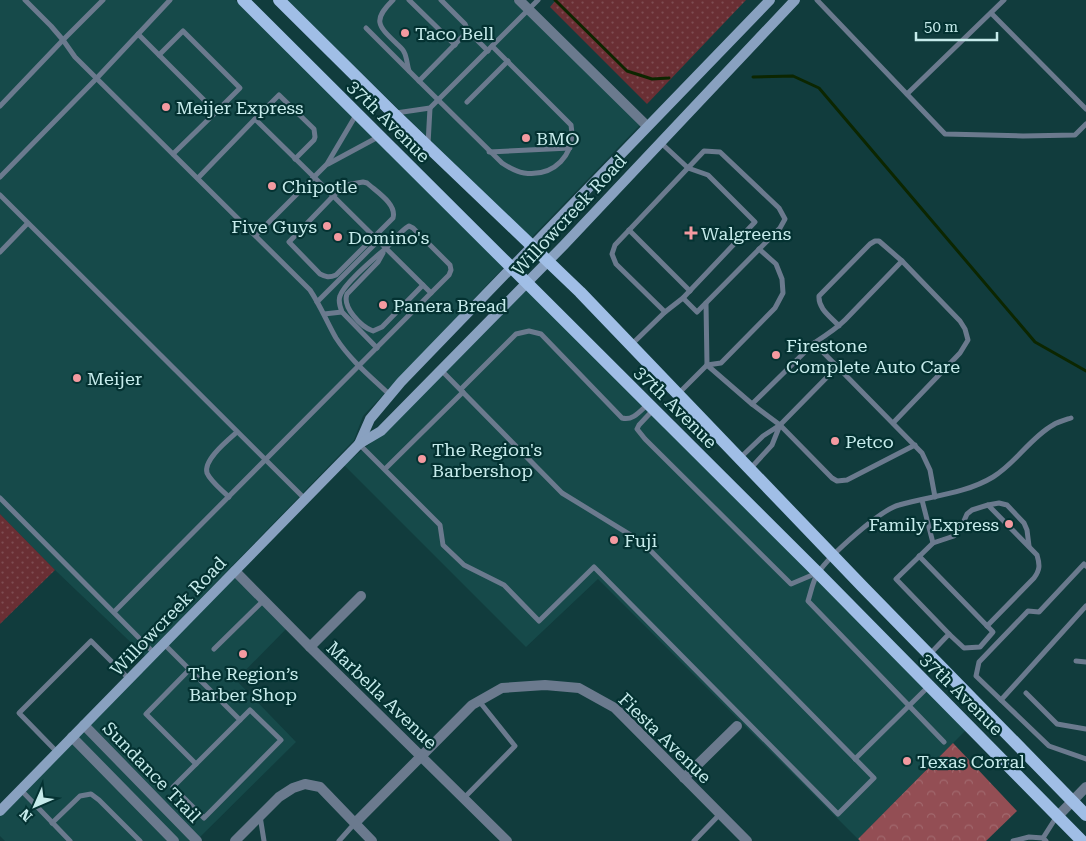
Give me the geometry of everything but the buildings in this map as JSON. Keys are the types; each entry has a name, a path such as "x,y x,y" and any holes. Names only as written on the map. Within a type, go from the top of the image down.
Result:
{"main road":[{"name":"37th Avenue","path":"244,0 818,573 1082,841"},
{"name":"37th Avenue","path":"279,0 394,114 549,261 833,557 1086,815"},
{"name":"Willowcreek Road","path":"359,444 370,419 390,395 532,245 770,0"},
{"name":"Willowcreek Road","path":"0,811 359,444 381,431 528,283 795,0"}],"street":[{"path":"520,0 647,126"},
{"name":"Marbella Avenue","path":"235,570 310,647 507,841"},
{"path":"310,647 360,596"},
{"name":"Fiesta Avenue","path":"421,756 472,705 502,688 545,685 579,688 615,708 747,841"},
{"name":"Sundance Trail","path":"84,725 197,841"},
{"path":"684,778 737,726"},
{"name":"Sundance Trail","path":"72,737 174,841"},
{"path":"355,823 421,756"},
{"path":"235,841 278,797 293,788 305,784 320,787 372,841"},
{"path":"1058,816 1086,787"}],"lane":[{"path":"26,0 96,79 310,290 337,338 359,367 390,395"},
{"path":"0,106 103,0"},
{"path":"393,0 383,10 379,24 381,29 404,51 409,71"},
{"path":"409,0 454,45"},
{"path":"441,0 488,51"},
{"path":"394,114 430,108 538,0"},
{"path":"816,0 945,134 1075,135 1086,124"},
{"path":"907,94 1004,0"},
{"path":"0,177 171,1"},
{"path":"991,13 1086,109"},
{"path":"366,28 489,152 513,169 524,173 545,171 554,167 570,148 572,142 571,125 492,46"},
{"path":"159,55 183,31 240,88 173,154"},
{"path":"419,81 468,31"},
{"path":"138,34 216,112"},
{"path":"467,102 508,61"},
{"path":"198,178 279,95 314,129 314,140 295,159"},
{"path":"428,145 430,108"},
{"path":"256,235 327,164 357,113"},
{"path":"255,120 431,293"},
{"path":"327,164 380,136"},
{"path":"631,346 665,312 690,291 755,222 708,175 688,168 660,142"},
{"path":"489,152 570,148"},
{"path":"665,312 616,264 612,254 615,245 704,152 720,152 778,208 785,218 780,228 697,312 683,298"},
{"path":"318,302 377,239 395,213 393,207 367,183 346,184 333,195 289,242 320,274 330,278 336,276 377,239"},
{"path":"0,195 305,500"},
{"path":"0,252 27,224"},
{"path":"114,612 359,367 449,275 452,270 450,265 409,226 374,258 344,289 340,296 339,304 342,312 377,348"},
{"path":"629,230 690,291"},
{"path":"839,326 819,303 819,296 874,241 884,244 902,261 960,321 965,329 968,340 960,353 893,423"},
{"path":"386,248 378,262 347,294 345,304 349,310 369,329 378,330 423,285"},
{"path":"678,394 707,365 721,362 775,308 783,293 782,279 776,264 759,249"},
{"path":"752,404 814,343 839,326 902,261"},
{"path":"706,302 707,365 752,404 780,425 832,478 837,481 847,480 915,445"},
{"path":"324,314 342,312"},
{"path":"385,469 516,334 529,331 541,334 622,418 632,418 651,406"},
{"path":"814,343 922,453 930,470 935,497"},
{"path":"739,459 763,436 780,425 837,367"},
{"path":"359,444 440,525 443,545 464,565 504,586 539,621 594,567 838,814 874,778 642,542 562,493 441,370"},
{"path":"651,406 637,429 644,439 790,584 818,573"},
{"path":"944,742 808,601 818,573 863,528 879,515 897,505 972,487 993,477 1012,463 1042,433 1054,424 1071,418"},
{"path":"750,470 772,445 780,425"},
{"path":"229,497 211,479 206,468 207,463 212,457 237,432"},
{"path":"0,498 154,653"},
{"path":"922,500 933,543"},
{"path":"919,556 994,632 980,647 964,648 896,579 919,556 933,543 954,536 960,530 967,514 972,510 988,505 999,503 1007,505 1028,530 1029,547"},
{"path":"987,626 1034,578 1040,565 1037,556 988,505"},
{"path":"1086,566 1084,564 1039,612 1028,611 979,662 976,676 1049,746 1086,759"},
{"path":"214,649 264,600"},
{"path":"1001,700 1086,606"},
{"path":"928,655 949,634"},
{"path":"58,752 19,713 91,641 129,679"},
{"path":"164,644 240,720"},
{"path":"1076,661 1086,662"},
{"path":"189,670 146,714 196,764"},
{"path":"855,759 929,686"},
{"path":"1026,693 1057,724 1086,729"},
{"path":"464,798 515,746 479,701"},
{"path":"250,710 281,740 204,818 172,787 240,720 250,710"},
{"path":"20,790 70,841"},
{"path":"52,823 80,796 91,794 140,841"},
{"path":"694,841 720,814"},
{"path":"260,815 264,841"},
{"path":"1013,841 1018,838 1029,837 1045,839 1058,816"},
{"path":"339,841 355,823"}],"shaded area":[{"path":"0,0 235,0 504,267 363,416 354,440 145,656 55,570 0,514"},
{"path":"286,0 513,0 640,125 531,238"},
{"path":"556,0 746,0 647,104 550,7"},
{"path":"527,288 967,729 858,839 598,579 526,647 344,465 383,433"},
{"path":"0,514 55,570 0,624"},
{"path":"235,575 288,627 236,680 296,742 196,841 5,841 0,836 0,814"}],"green space":[{"path":"953,743 1017,811 986,841 860,841 858,839"}],"waterway":[{"path":"555,0 627,71 652,79 669,78"},
{"path":"753,77 793,76 819,88 1035,342 1086,371"}],"place":[{"name":"Taco Bell","path":"405,33"},
{"name":"Meijer Express","path":"166,107"},
{"name":"BMO","path":"526,138"},
{"name":"Chipotle","path":"272,186"},
{"name":"Five Guys","path":"327,226"},
{"name":"Walgreens","path":"691,233"},
{"name":"Domino's","path":"338,237"},
{"name":"Panera Bread","path":"383,305"},
{"name":"Firestone Complete Auto Care","path":"776,355"},
{"name":"Meijer","path":"77,378"},
{"name":"Petco","path":"835,441"},
{"name":"The Region's Barbershop","path":"422,459"},
{"name":"Family Express","path":"1009,524"},
{"name":"Fuji","path":"614,540"},
{"name":"The Region’s Barber Shop","path":"243,654"},
{"name":"Texas Corral","path":"907,761"}]}
